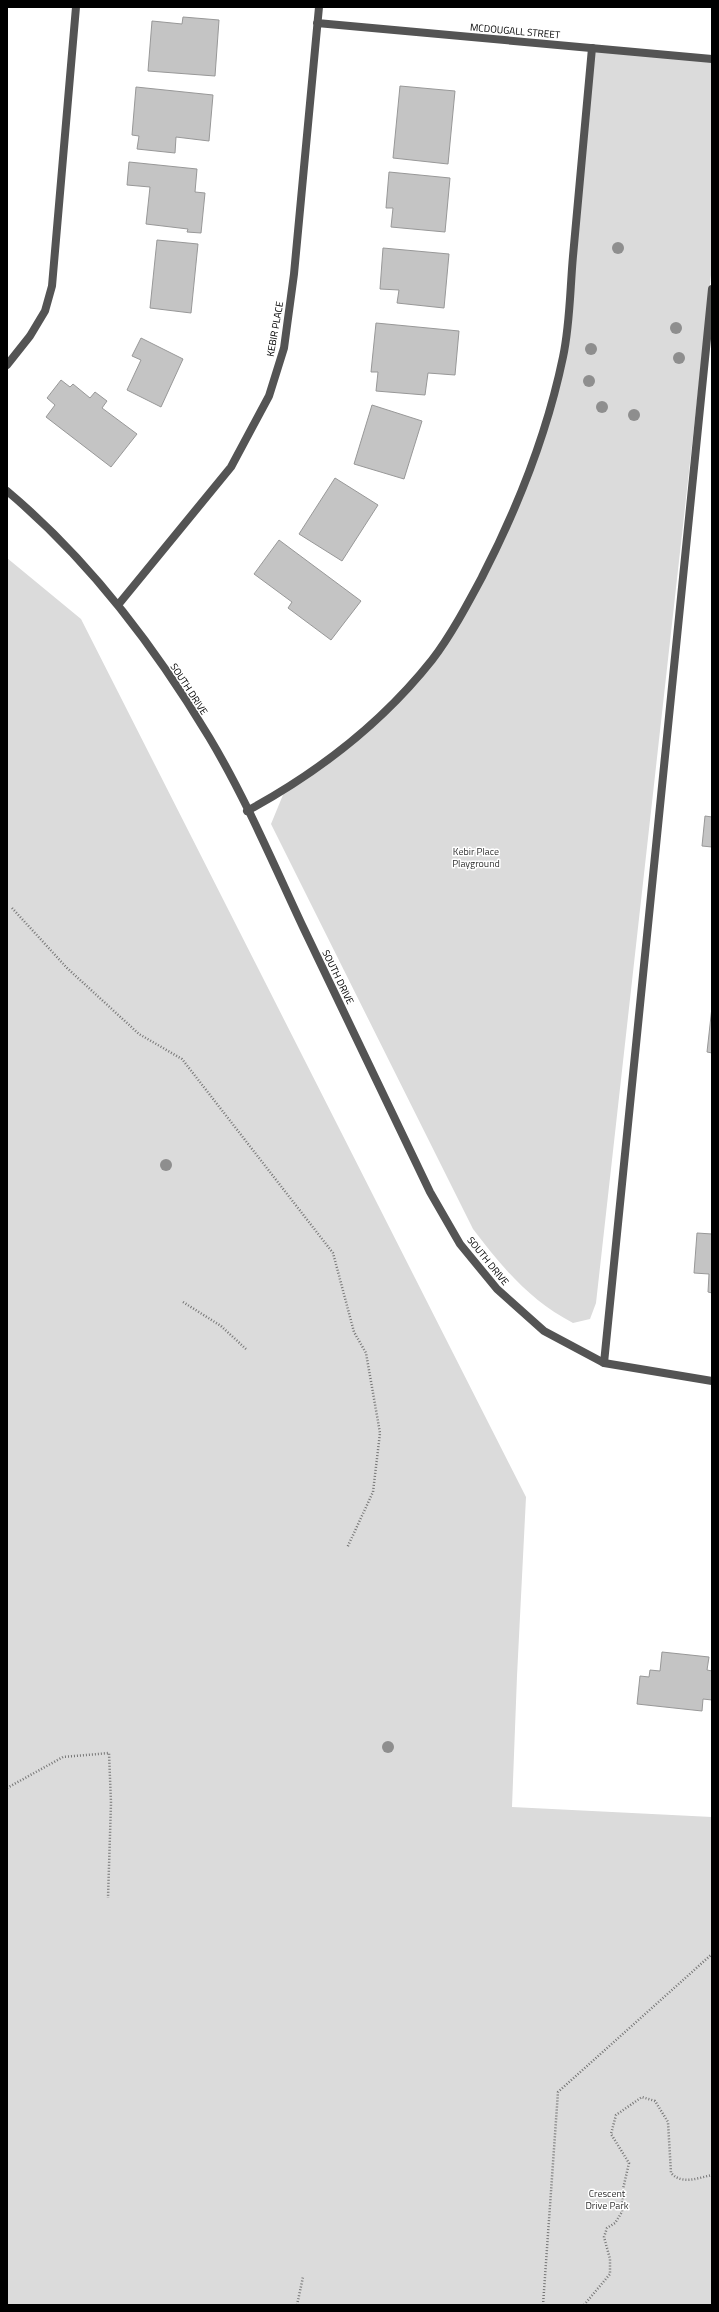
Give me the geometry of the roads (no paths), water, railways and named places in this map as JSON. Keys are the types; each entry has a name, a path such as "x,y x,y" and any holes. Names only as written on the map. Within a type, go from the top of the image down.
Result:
{"street":[{"path":"7,365 30,336 45,311 52,286 76,7"},
{"name":"KEBIR PLACE","path":"118,605 230,467 269,396 284,348 294,274 319,7"},
{"name":"MCDOUGALL STREET","path":"317,22 712,59"},
{"path":"247,811 285,790 316,769 373,722 432,660 463,612 506,531 537,452 564,355 592,48"},
{"path":"604,1363 712,289"},
{"name":"SOUTH DRIVE","path":"7,491 67,548 118,605 169,674 206,732 247,811 430,1192 460,1244 497,1289 544,1331 604,1363 712,1381"}],"park label":[{"name":"Kebir Place Playground","path":"476,856"},
{"name":"Crescent Drive Park","path":"607,2198"}]}
